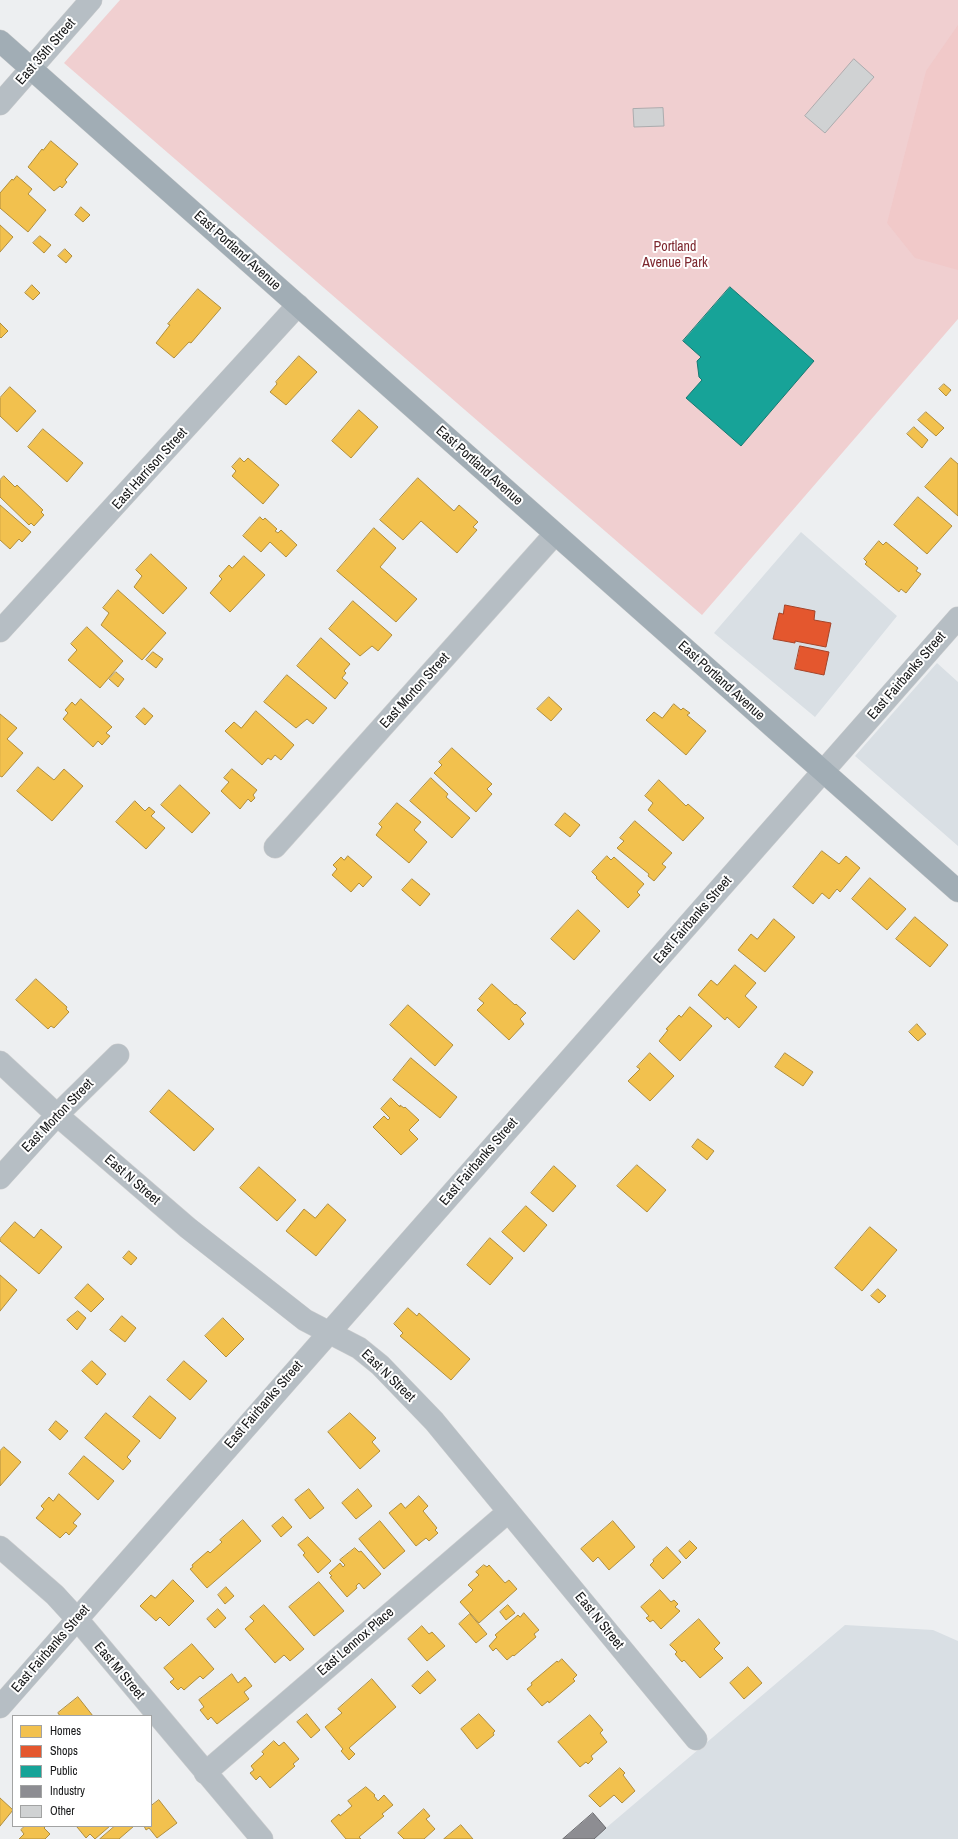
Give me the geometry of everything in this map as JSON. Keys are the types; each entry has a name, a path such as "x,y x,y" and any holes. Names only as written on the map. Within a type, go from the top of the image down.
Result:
{"main road":[{"name":"East Portland Avenue","path":"0,41 824,772 957,887"}],"street":[{"name":"East 35th Street","path":"0,104 91,0"},
{"name":"East Harrison Street","path":"0,631 298,306"},
{"name":"East Morton Street","path":"276,847 555,534"},
{"name":"East Fairbanks Street","path":"0,1707 958,618"},
{"name":"East Morton Street","path":"0,1178 57,1115 118,1055"},
{"name":"East N Street","path":"0,1062 57,1115 188,1228 305,1320 359,1348 380,1365 434,1421 696,1739"},
{"name":"East Lennox Place","path":"205,1773 508,1512"},
{"name":"East M Street","path":"0,1547 55,1595 77,1619 262,1839"}],"shaded area":[{"path":"958,25 958,270 915,258 887,223 926,71"},
{"path":"801,532 897,616 815,717 714,633"},
{"path":"937,663 958,682 958,846 855,756"},
{"path":"845,1625 933,1630 958,1641 958,1839 593,1839"}],"green space":[{"name":"Portland Avenue Park","path":"120,0 958,0 958,319 702,615 64,63"}],"building: Homes":[{"path":"51,141 78,164 65,180 67,182 62,188 60,186 54,191 28,167 42,149 43,150"},
{"path":"17,176 32,189 28,194 46,210 28,232 0,208 0,193 12,179 13,180"},
{"path":"81,207 90,215 83,222 75,215"},
{"path":"0,225 13,237 0,252"},
{"path":"40,236 51,245 44,253 33,243"},
{"path":"65,249 72,256 66,263 58,256"},
{"path":"32,285 40,293 33,300 25,293"},
{"path":"198,289 221,308 191,343 189,342 174,358 156,343 170,325 168,324"},
{"path":"0,323 8,331 1,338 0,337"},
{"path":"299,356 317,372 286,405 270,392 277,384 276,382"},
{"path":"944,384 951,390 946,396 939,389"},
{"path":"10,387 36,411 17,432 0,416 0,398"},
{"path":"359,410 378,427 351,458 332,441"},
{"path":"926,412 944,428 936,436 918,420"},
{"path":"914,427 928,440 922,448 907,434"},
{"path":"43,429 83,463 67,482 28,447"},
{"path":"240,458 244,462 248,458 279,485 263,504 232,476 236,471 232,467"},
{"path":"951,458 958,464 958,516 925,487"},
{"path":"4,476 15,487 17,485 43,510 41,512 44,515 34,526 31,523 29,525 0,497 0,480"},
{"path":"418,478 454,511 459,505 478,522 473,527 477,530 457,553 421,521 403,540 380,520"},
{"path":"918,497 952,526 927,554 894,525"},
{"path":"0,505 31,532 22,542 19,539 10,549 0,540"},
{"path":"260,517 263,520 265,518 277,529 275,531 278,533 281,530 297,545 286,557 270,542 261,552 243,536"},
{"path":"374,528 396,548 380,567 417,599 396,622 337,571"},
{"path":"879,541 883,545 886,542 918,568 916,571 921,574 906,593 901,589 899,592 865,564 867,562 864,559"},
{"path":"151,554 187,588 163,614 134,587 142,576 136,570"},
{"path":"244,556 265,575 230,612 210,593 222,579 219,576 229,565 232,568"},
{"path":"118,590 166,633 142,660 101,625 109,613 103,608"},
{"path":"353,601 392,635 378,651 372,646 360,656 329,629"},
{"path":"87,627 123,661 100,688 68,660 77,650 71,644"},
{"path":"321,638 350,664 344,671 346,673 342,678 348,683 335,699 297,666"},
{"path":"153,652 163,659 156,668 146,660"},
{"path":"116,672 124,679 118,687 109,679"},
{"path":"287,675 327,708 313,724 307,719 296,728 264,702"},
{"path":"549,697 562,709 551,721 537,709"},
{"path":"81,699 112,727 106,733 110,736 102,745 98,741 93,747 63,719 68,713 65,710 72,702 75,705"},
{"path":"674,704 681,710 683,708 690,713 687,715 706,731 686,755 646,720 654,712 662,718"},
{"path":"144,708 153,716 145,725 136,717"},
{"path":"256,711 294,745 281,760 275,755 271,760 268,758 262,765 225,731 234,722 241,728"},
{"path":"0,714 17,728 7,739 23,753 2,777 0,776"},
{"path":"452,748 492,784 487,789 492,794 476,812 434,773 442,765 439,762"},
{"path":"38,767 54,780 64,769 83,786 52,821 17,791"},
{"path":"232,769 257,790 253,795 255,798 251,802 248,799 240,809 221,791 229,782 224,778"},
{"path":"431,778 448,794 446,797 470,818 452,838 410,801"},
{"path":"659,780 686,806 688,804 704,818 683,841 648,810 653,803 645,796"},
{"path":"180,785 210,813 192,833 161,805"},
{"path":"135,801 145,811 149,807 155,812 151,816 165,828 146,849 116,822"},
{"path":"397,803 421,822 414,830 427,842 409,863 376,835 382,827 379,824"},
{"path":"565,813 580,825 570,837 555,825"},
{"path":"635,821 672,853 662,864 666,867 654,881 648,876 649,874 617,848 624,841 620,838"},
{"path":"822,851 839,864 846,856 860,868 840,892 837,889 829,899 822,893 813,904 793,887"},
{"path":"348,856 372,877 363,887 359,883 351,892 332,875 337,869 333,865 341,857 344,860"},
{"path":"607,856 611,860 614,857 644,884 637,892 640,895 628,908 596,878 597,877 592,872"},
{"path":"870,878 906,909 887,930 852,899"},
{"path":"412,879 430,894 420,906 402,890"},
{"path":"578,910 600,931 574,960 551,939"},
{"path":"915,917 948,945 930,967 896,939"},
{"path":"774,919 795,937 765,972 738,950 751,934 757,939"},
{"path":"735,965 756,983 745,996 757,1007 739,1028 727,1017 725,1020 698,995 711,980 717,985"},
{"path":"36,979 67,1007 66,1009 69,1012 54,1028 51,1026 48,1029 16,1000"},
{"path":"492,984 526,1013 520,1019 524,1024 509,1040 477,1010 484,1003 479,999"},
{"path":"408,1005 453,1045 435,1066 390,1025"},
{"path":"690,1007 712,1026 680,1061 659,1041 668,1030 666,1029 679,1015 681,1017"},
{"path":"917,1024 926,1034 918,1041 909,1032"},
{"path":"650,1053 674,1076 650,1101 628,1081 640,1069 637,1067"},
{"path":"785,1053 813,1072 803,1086 775,1067"},
{"path":"411,1058 457,1097 440,1118 393,1080"},
{"path":"169,1090 214,1129 194,1151 150,1112"},
{"path":"391,1098 400,1107 400,1105 404,1108 405,1107 419,1120 409,1130 418,1139 401,1155 373,1127 384,1116 388,1120 390,1118 381,1109"},
{"path":"698,1139 714,1151 707,1160 692,1147"},
{"path":"637,1165 666,1190 647,1212 617,1186"},
{"path":"554,1166 576,1186 553,1212 531,1193"},
{"path":"259,1167 296,1200 277,1221 240,1188"},
{"path":"328,1204 346,1220 316,1256 286,1231 304,1209 315,1218"},
{"path":"526,1206 547,1225 524,1252 502,1232"},
{"path":"15,1222 34,1238 41,1229 62,1247 39,1274 0,1241 0,1239"},
{"path":"870,1227 897,1250 862,1291 835,1268"},
{"path":"490,1238 513,1258 490,1285 467,1265"},
{"path":"129,1251 137,1258 131,1265 123,1258"},
{"path":"0,1275 17,1290 0,1311"},
{"path":"88,1284 104,1299 91,1312 75,1298"},
{"path":"878,1289 886,1296 879,1303 871,1296"},
{"path":"408,1308 417,1316 419,1313 470,1359 451,1380 400,1336 403,1333 394,1324"},
{"path":"78,1311 86,1318 77,1330 67,1320"},
{"path":"122,1316 136,1328 125,1342 110,1330"},
{"path":"223,1318 244,1339 226,1357 205,1336"},
{"path":"92,1361 106,1374 97,1385 82,1371"},
{"path":"184,1361 207,1381 190,1400 167,1380"},
{"path":"150,1396 176,1418 160,1439 133,1417"},
{"path":"106,1413 140,1441 127,1457 131,1461 123,1470 85,1438"},
{"path":"350,1413 376,1438 372,1442 380,1451 360,1469 328,1432"},
{"path":"56,1421 68,1431 60,1440 49,1430"},
{"path":"4,1447 21,1462 0,1486 0,1451"},
{"path":"84,1456 114,1481 98,1500 69,1474"},
{"path":"309,1489 324,1508 310,1519 295,1500"},
{"path":"358,1489 372,1506 356,1519 342,1503"},
{"path":"59,1494 81,1514 73,1523 77,1526 69,1535 66,1532 60,1538 36,1518 44,1509 41,1506 49,1497 53,1501"},
{"path":"419,1496 428,1506 423,1511 437,1528 435,1530 438,1533 429,1541 426,1538 416,1546 389,1513 401,1503 405,1508"},
{"path":"283,1517 292,1527 281,1537 272,1526"},
{"path":"243,1520 261,1541 207,1588 190,1569 193,1567 192,1565 208,1551 210,1553 222,1542 220,1540"},
{"path":"380,1521 405,1551 384,1569 359,1539"},
{"path":"613,1521 635,1547 609,1570 598,1557 593,1562 581,1549"},
{"path":"308,1537 331,1561 318,1573 303,1555 305,1553 298,1545"},
{"path":"690,1541 697,1548 686,1559 679,1551"},
{"path":"667,1547 681,1562 663,1579 650,1565 654,1561 653,1560"},
{"path":"355,1548 359,1552 361,1551 381,1574 364,1589 359,1583 356,1586 357,1588 347,1597 330,1577 332,1576 329,1573 340,1563 343,1567 345,1565 340,1560"},
{"path":"484,1565 487,1567 489,1565 505,1583 509,1580 517,1589 479,1623 460,1602 473,1590 468,1585 479,1575 476,1572"},
{"path":"173,1580 194,1601 169,1626 160,1617 156,1621 140,1606 151,1595 155,1598"},
{"path":"319,1582 344,1611 314,1636 289,1607"},
{"path":"226,1587 234,1596 225,1604 218,1595"},
{"path":"660,1590 671,1602 674,1600 678,1604 675,1607 680,1611 661,1629 653,1620 650,1622 646,1618 649,1616 641,1607"},
{"path":"264,1605 304,1649 290,1661 284,1655 275,1663 245,1629 254,1621 250,1617"},
{"path":"508,1605 515,1613 506,1620 500,1612"},
{"path":"218,1609 226,1618 215,1628 207,1619"},
{"path":"524,1613 539,1630 534,1634 536,1637 514,1656 513,1655 507,1660 496,1648 493,1651 489,1646 497,1637 495,1635 518,1615 520,1617"},
{"path":"470,1614 487,1634 476,1643 459,1624"},
{"path":"699,1619 720,1643 714,1649 723,1658 700,1678 684,1660 682,1662 675,1654 677,1652 670,1645"},
{"path":"422,1626 429,1634 432,1632 445,1646 427,1661 408,1639"},
{"path":"192,1644 214,1669 203,1679 200,1676 184,1690 181,1687 178,1690 170,1682 174,1679 164,1668"},
{"path":"562,1659 577,1675 573,1679 575,1681 549,1703 548,1701 542,1706 527,1689 532,1685 531,1683 557,1661 558,1662"},
{"path":"748,1667 762,1683 744,1699 730,1683"},
{"path":"428,1671 436,1680 420,1694 412,1686"},
{"path":"232,1674 238,1683 245,1677 252,1686 244,1692 249,1699 217,1724 211,1717 208,1720 200,1710 204,1707 199,1700"},
{"path":"372,1679 396,1707 349,1748 355,1754 349,1760 341,1751 343,1749 325,1727 342,1713 338,1709"},
{"path":"78,1697 92,1715 59,1715 58,1713"},
{"path":"307,1714 320,1730 311,1738 297,1722"},
{"path":"479,1714 495,1731 493,1733 494,1735 477,1749 461,1729"},
{"path":"590,1715 603,1730 600,1733 607,1742 591,1756 593,1759 588,1764 586,1762 580,1767 558,1742"},
{"path":"274,1741 279,1746 284,1742 299,1759 293,1764 295,1766 270,1788 260,1776 256,1780 250,1773 254,1770 251,1766 264,1754 262,1752"},
{"path":"620,1768 625,1773 623,1775 635,1791 622,1803 614,1795 600,1807 589,1796"},
{"path":"366,1787 375,1795 374,1796 378,1801 384,1795 393,1805 382,1814 384,1816 359,1837 361,1839 346,1839 331,1821 352,1806 348,1801"},
{"path":"0,1798 12,1809 12,1811 0,1826"},
{"path":"159,1800 177,1823 157,1838 149,1828 146,1830 144,1827 152,1827 152,1805"},
{"path":"424,1809 430,1816 426,1819 435,1829 424,1839 404,1839 398,1833"},
{"path":"461,1825 473,1839 444,1839"},
{"path":"24,1827 45,1827 44,1828 50,1834 45,1839 19,1839 24,1834 21,1830"},
{"path":"77,1827 109,1827 95,1839 90,1834 86,1838"},
{"path":"114,1827 133,1827 119,1839 100,1839"}],"building: Shops":[{"path":"785,605 815,611 814,620 831,623 826,647 795,641 795,643 773,639 779,613 783,614"},
{"path":"800,646 829,652 824,675 795,669"}],"building: Public":[{"path":"730,287 814,361 741,446 686,398 702,380 699,377 697,361 701,357 683,341"}],"building: Industry":[{"path":"593,1813 606,1828 594,1839 563,1839"}],"building: Other":[{"path":"854,59 874,77 825,133 805,116"},
{"path":"663,108 664,126 634,127 633,109"}]}
